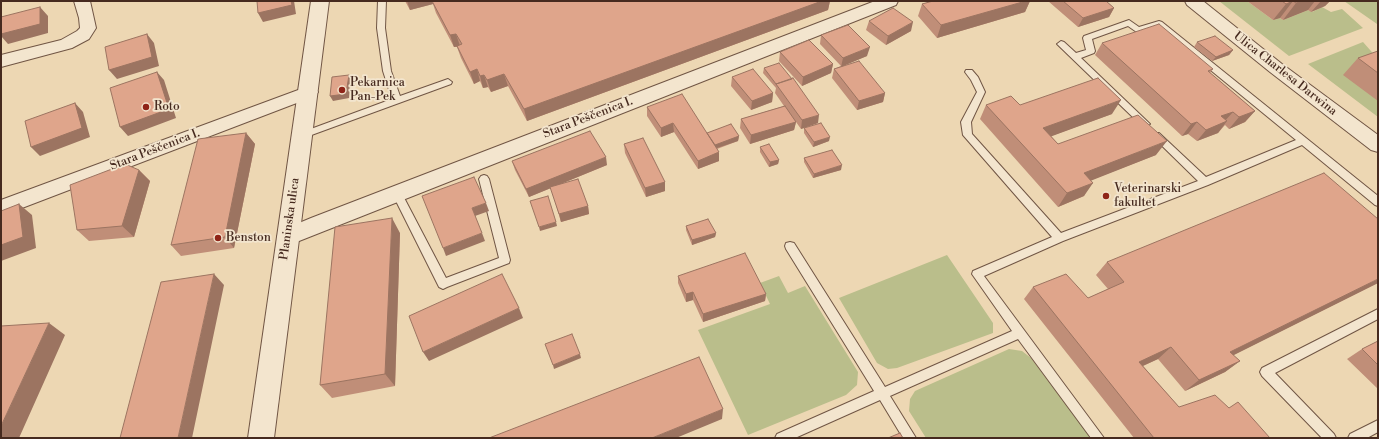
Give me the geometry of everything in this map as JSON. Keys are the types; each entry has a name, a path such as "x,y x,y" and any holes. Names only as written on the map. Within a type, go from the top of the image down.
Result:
{"street":[{"path":"1,61 66,44 83,35 88,28 82,1"},
{"name":"Planinska ulica","path":"261,438 287,237 309,92 320,1"},
{"name":"Stara Peščenica I.","path":"287,237 890,1"},
{"name":"Ulica Charlesa Darwina","path":"1193,1 1276,68 1378,145"},
{"name":"Stara Peščenica I.","path":"1,208 309,92"}],"lane":[{"path":"382,1 381,28 387,71 397,100"},
{"path":"1074,57 1091,51 1087,38 1129,23 1138,30 1159,24 1378,202"},
{"path":"1061,44 1205,182"},
{"path":"969,72 975,79 981,92 966,122 968,135 1059,238"},
{"path":"303,135 448,82"},
{"path":"1098,438 977,274 1059,238 1205,182 1303,141"},
{"path":"397,193 443,284 505,260 484,179"},
{"path":"790,246 910,438"},
{"path":"1330,438 1266,372 1378,314"},
{"path":"782,438 1020,333"},
{"path":"1354,438 1378,426"}],"green space":[{"path":"1219,1 1247,1 1273,20 1280,18 1283,20 1308,10 1312,12 1322,7 1331,12 1342,9 1363,28 1289,56"},
{"path":"1344,1 1378,1 1378,24 1377,24"},
{"path":"1363,42 1378,59 1378,117 1308,64"},
{"path":"947,255 993,323 993,333 897,368 888,369 877,363 839,298"},
{"path":"779,276 788,293 805,286 858,372 857,385 846,395 748,435 698,330 770,304 760,283"},
{"path":"1009,349 1022,351 1031,358 1091,438 926,438 909,411 910,399 915,391"}],"building":[{"path":"257,1 291,1 292,5 258,13"},
{"path":"432,1 822,1 524,109 504,74 487,80 484,75 480,76 477,69 470,72 457,46 462,44 456,34 450,35"},
{"path":"933,1 1026,1 941,25 922,4"},
{"path":"1063,1 1106,1 1114,8 1083,18"},
{"path":"1282,1 1293,1 1286,4"},
{"path":"40,7 40,24 1,34 1,17"},
{"path":"893,8 913,22 888,36 869,21"},
{"path":"1159,24 1213,69 1208,71 1255,111 1239,117 1233,112 1221,116 1227,121 1206,130 1197,122 1191,124 1102,43"},
{"path":"848,25 870,47 843,58 821,35"},
{"path":"147,34 152,57 109,70 105,47"},
{"path":"1215,36 1233,50 1216,57 1197,42"},
{"path":"809,40 833,64 803,77 780,52"},
{"path":"1378,51 1378,73 1358,58"},
{"path":"859,61 885,93 859,101 834,69"},
{"path":"779,63 792,79 776,84 764,68"},
{"path":"753,69 773,93 752,101 732,77"},
{"name":"Roto","path":"157,72 169,109 120,127 110,88"},
{"path":"349,75 346,94 330,96 332,77"},
{"path":"793,78 819,115 802,120 776,84"},
{"path":"1098,78 1121,100 1043,128 1058,144 1138,115 1167,141 1084,173 1093,183 1067,193 986,105 1011,96 1020,105"},
{"path":"682,94 719,152 698,161 673,123 661,128 647,107"},
{"path":"75,103 82,128 31,147 25,121"},
{"path":"785,106 796,122 751,135 741,119"},
{"path":"821,123 830,137 814,142 804,128"},
{"path":"731,124 739,136 715,145 707,133"},
{"path":"590,131 606,157 526,189 512,161"},
{"path":"246,133 225,237 171,245 198,139"},
{"path":"643,138 665,182 645,188 624,144"},
{"path":"769,144 779,160 770,162 760,147"},
{"path":"832,150 842,165 814,174 804,158"},
{"path":"125,164 139,170 122,226 77,230 70,185"},
{"path":"1324,173 1378,219 1378,279 1230,352 1240,361 1199,380 1171,347 1139,362 1179,407 1215,395 1229,408 1238,402 1270,438 1154,438 1033,287 1066,274 1088,298 1124,282 1107,262"},
{"path":"474,177 486,203 472,208 482,233 443,248 422,196"},
{"path":"578,179 588,206 559,214 550,187"},
{"path":"548,196 556,222 539,227 530,201"},
{"path":"19,204 23,237 1,245 1,211"},
{"path":"392,218 385,374 320,385 335,227"},
{"path":"708,219 716,233 692,240 686,226"},
{"path":"745,253 766,294 703,314 693,292 686,294 678,276"},
{"path":"214,274 178,438 120,438 161,282"},
{"path":"502,274 519,308 423,352 409,316"},
{"path":"49,323 1,426 1,326"},
{"path":"572,334 580,354 553,365 545,344"},
{"path":"1378,341 1378,365 1362,349"},
{"path":"699,357 723,409 652,438 489,438"},
{"path":"900,433 903,438 888,438"}],"place":[{"name":"Pekarnica Pan-Pek","path":"342,90"},
{"name":"Roto","path":"146,107"},
{"name":"Veterinarski fakultet","path":"1106,196"},
{"name":"Benston","path":"218,238"}]}
